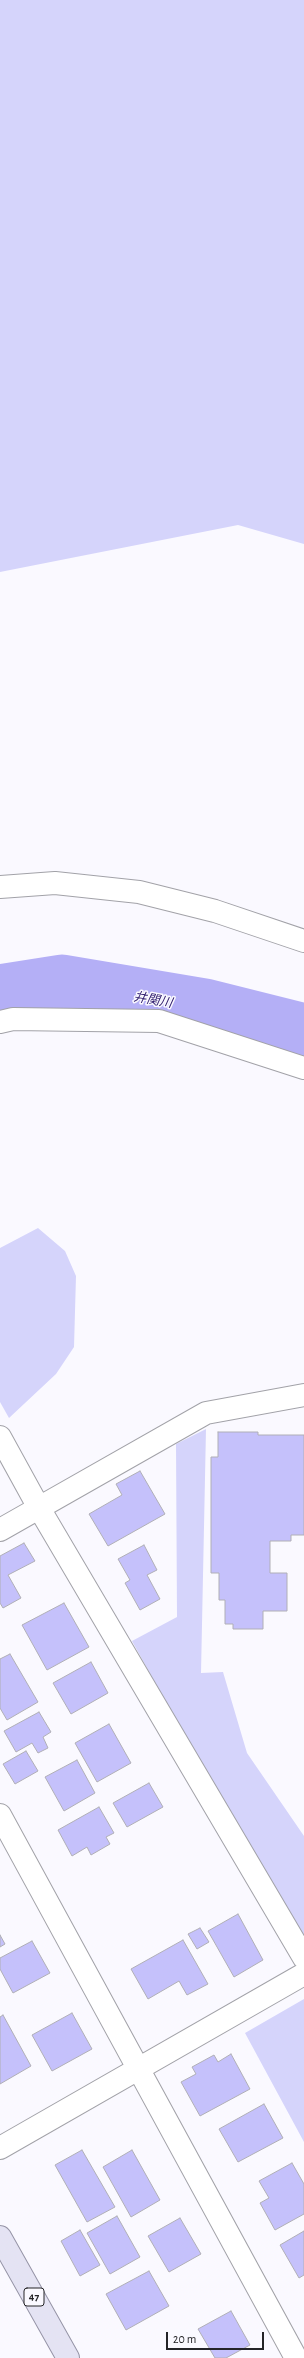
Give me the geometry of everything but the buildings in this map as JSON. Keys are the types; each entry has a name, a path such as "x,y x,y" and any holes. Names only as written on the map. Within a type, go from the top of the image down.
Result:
{"main road":[{"name":"47","path":"0,2237 68,2358"}],"street":[{"path":"0,886 55,883 139,892 215,911 304,941"},
{"path":"0,1022 13,1019 159,1021 304,1068"},
{"path":"0,1530 206,1413 304,1395"},
{"path":"0,1437 39,1508 304,1958"},
{"path":"0,1816 139,2067 296,2358"},
{"path":"0,2148 139,2067 304,1974"}],"shaded area":[{"path":"0,0 304,0 304,544 238,525 0,572"},
{"path":"38,1228 65,1251 76,1276 74,1347 56,1374 9,1418 0,1402 0,1248"},
{"path":"206,1429 201,1673 223,1672 247,1753 304,1836 304,1952 132,1641 177,1617 176,1444"},
{"path":"304,1999 304,2142 245,2033"}],"waterway":[{"name":"井関川","path":"0,994 62,984 205,1008 304,1033"}]}
